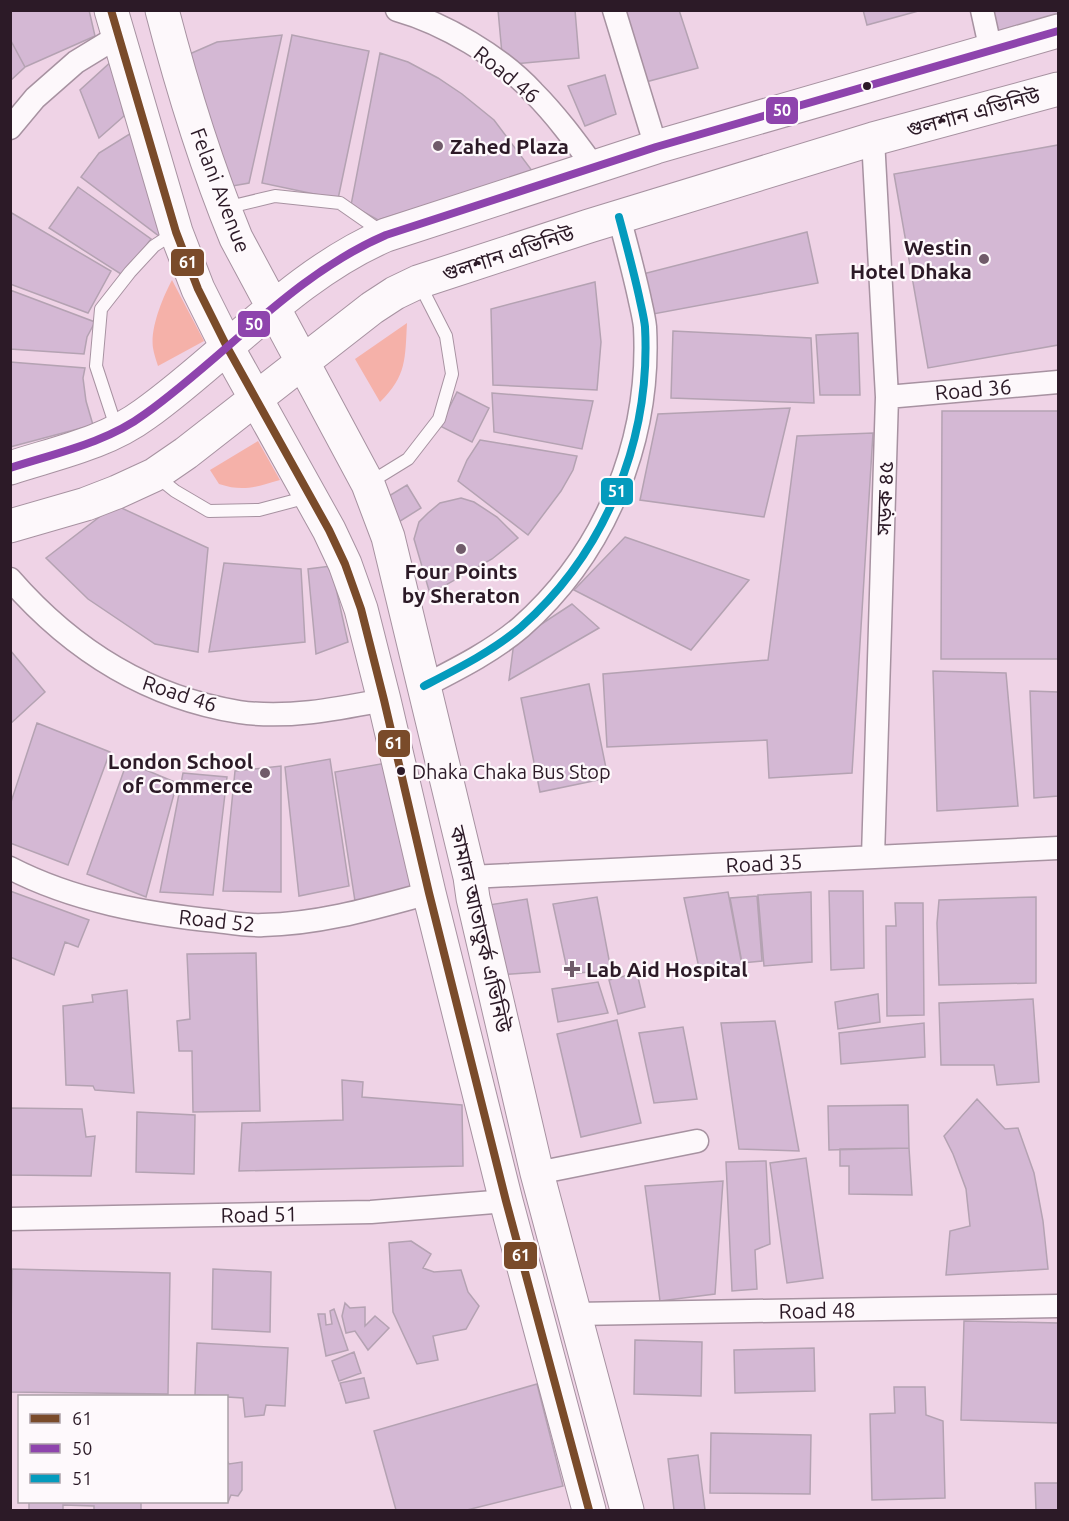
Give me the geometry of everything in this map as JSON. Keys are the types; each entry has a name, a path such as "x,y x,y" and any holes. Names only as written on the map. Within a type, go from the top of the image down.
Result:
{"main road":[{"name":"Felani Avenue","path":"170,12 192,112 224,208 236,238 303,360"},
{"path":"114,24 176,232 198,289 227,347"},
{"path":"10,468 117,432 145,414 273,308 345,255 386,235 656,147 1059,31"},
{"name":"গুলশান এভিনিউ","path":"10,526 86,504 154,475 186,453 372,308 418,282 873,139 1059,89"},
{"name":"কামাল আতাতুর্ক এভিনিউ","path":"227,347 312,496 345,564 361,609 506,1201 589,1510"},
{"name":"কামাল আতাতুর্ক এভিনিউ","path":"303,360 368,484 388,537 470,877 537,1173 627,1510"}],"street":[{"name":"Road 46","path":"397,10 451,33 492,56 532,90 563,125 594,166"},
{"path":"614,10 656,147"},
{"path":"982,10 992,51"},
{"path":"10,128 35,98 114,24"},
{"name":"সড়ক ৪৫","path":"873,139 887,397 873,857"},
{"path":"424,686 472,660 520,628 528,620 559,588 593,542 618,491 636,438 644,381 645,326 634,271 619,217"},
{"name":"Road 36","path":"887,397 1059,382"},
{"name":"Road 46","path":"10,579 62,632 99,660 144,684 190,700 240,712 287,714 337,709 384,700"},
{"name":"Road 35","path":"470,877 1059,848"},
{"name":"Road 52","path":"10,868 40,883 129,909 262,926 344,916 429,893"},
{"path":"537,1173 697,1141"},
{"name":"Road 51","path":"10,1219 371,1212 506,1201"},
{"name":"Road 48","path":"575,1314 1059,1306"}],"lane":[{"path":"224,208 275,196 340,203 386,235"},
{"path":"117,432 96,366 101,309 154,246 176,232"},
{"path":"368,484 408,459 439,419 452,374 446,336 418,282"},
{"path":"154,475 175,491 209,511 259,510 312,496"}],"shaded area":[{"path":"172,280 204,341 158,366 153,348 153,331 161,304"},
{"path":"407,323 405,357 400,375 389,393 380,402 355,359"},
{"path":"258,441 280,480 243,488 219,484 210,470"}],"building":[{"path":"10,10 89,10 95,36 25,67 10,39"},
{"path":"498,10 575,10 579,58 503,65"},
{"path":"622,10 679,10 698,68 642,83"},
{"path":"863,10 922,10 867,25"},
{"path":"992,10 1058,10 1058,13 997,31"},
{"path":"282,35 249,183 227,187 185,56 217,42"},
{"path":"292,35 369,51 338,199 262,183"},
{"path":"10,39 25,67 10,81"},
{"name":"Zahed Plaza","path":"380,53 408,62 462,94 494,120 533,172 378,220 351,205"},
{"path":"113,60 124,116 99,138 80,90"},
{"path":"605,75 616,114 585,126 568,86"},
{"path":"141,127 173,229 159,236 81,177 99,153"},
{"name":"Westin Hotel Dhaka","path":"1058,145 1058,345 928,368 894,174"},
{"path":"78,187 151,239 124,276 49,228"},
{"path":"10,212 111,271 88,313 10,284"},
{"path":"807,232 818,283 648,315 635,276"},
{"path":"595,282 601,342 597,390 493,385 491,309"},
{"path":"10,290 95,322 87,337 84,354 10,349"},
{"path":"673,331 811,338 814,403 671,398"},
{"path":"858,333 860,395 820,395 816,335"},
{"path":"10,362 85,368 83,378 86,401 93,425 10,447"},
{"path":"457,392 489,408 472,442 440,426"},
{"path":"492,393 593,401 582,449 494,432"},
{"path":"790,408 764,517 640,500 658,414"},
{"path":"942,411 1058,411 1058,659 941,659"},
{"path":"873,433 852,773 769,778 767,740 607,747 603,674 768,660 797,436"},
{"path":"480,440 577,456 573,470 561,491 528,535 458,481 467,460"},
{"path":"407,485 421,508 394,525 379,502"},
{"name":"Four Points by Sheraton","path":"461,498 474,502 497,517 518,538 492,559 430,594 414,539 419,522 440,503"},
{"path":"115,505 208,548 198,652 155,644 88,599 46,558"},
{"path":"625,537 749,580 691,650 574,590"},
{"path":"224,563 301,569 305,642 209,652"},
{"path":"331,566 348,642 316,654 308,569"},
{"path":"572,604 599,628 509,680 514,642"},
{"path":"10,650 45,692 10,724"},
{"path":"933,671 1006,673 1018,806 937,811"},
{"path":"589,684 608,778 540,792 521,698"},
{"path":"1030,691 1058,692 1058,796 1034,798"},
{"path":"37,723 110,752 68,865 10,843 10,805"},
{"path":"330,759 349,886 299,896 285,767"},
{"path":"127,762 177,783 146,897 87,874"},
{"path":"386,763 413,887 355,901 335,772"},
{"path":"281,766 281,892 223,891 235,771"},
{"path":"183,773 227,777 213,895 160,892"},
{"path":"10,891 89,920 78,947 65,942 54,975 10,957"},
{"path":"829,891 863,891 864,968 831,970"},
{"path":"728,892 742,965 699,968 684,898"},
{"path":"811,892 812,962 764,966 758,895"},
{"path":"757,896 762,961 742,963 730,898"},
{"path":"597,897 611,970 568,974 553,904"},
{"path":"1036,897 1036,983 939,985 937,923 939,900"},
{"path":"527,899 540,972 497,975 482,906"},
{"path":"895,903 923,903 924,1015 887,1016 886,926 896,926"},
{"path":"256,953 260,1111 193,1112 192,1051 179,1051 177,1021 190,1019 187,954"},
{"path":"637,973 645,1007 618,1014 609,980"},
{"path":"598,982 608,1013 558,1022 552,989"},
{"path":"127,990 134,1093 95,1090 93,1086 66,1085 63,1006 93,1002 92,995"},
{"path":"878,994 880,1022 838,1029 835,1002"},
{"path":"1033,999 1039,1082 997,1085 994,1065 941,1065 939,1003"},
{"path":"617,1020 641,1123 581,1137 557,1034"},
{"path":"775,1021 799,1151 739,1149 721,1023"},
{"path":"924,1023 925,1057 841,1064 839,1033"},
{"path":"683,1027 697,1099 654,1103 639,1033"},
{"path":"342,1080 363,1082 362,1097 462,1105 463,1166 239,1171 242,1123 343,1120"},
{"path":"977,1099 1005,1129 1018,1128 1034,1173 1043,1221 1048,1269 946,1275 950,1231 970,1226 966,1189 944,1136"},
{"path":"908,1105 909,1148 829,1150 828,1106"},
{"path":"10,1108 82,1109 86,1137 95,1136 91,1176 10,1175"},
{"path":"137,1112 195,1115 194,1174 136,1172"},
{"path":"909,1148 912,1195 849,1194 849,1166 840,1166 840,1149"},
{"path":"806,1158 823,1278 787,1283 770,1163"},
{"path":"766,1161 770,1244 755,1250 757,1289 732,1291 726,1162"},
{"path":"723,1181 715,1294 660,1301 645,1186"},
{"path":"411,1241 431,1254 423,1268 434,1272 461,1270 468,1292 479,1306 466,1329 433,1336 438,1360 417,1364 393,1312 389,1243"},
{"path":"12,1269 170,1273 168,1394 10,1392"},
{"path":"213,1269 271,1272 270,1332 212,1329"},
{"path":"345,1303 350,1308 365,1307 365,1326 375,1316 389,1328 368,1350 355,1331 346,1333 342,1316"},
{"path":"334,1309 348,1350 326,1356 318,1314 325,1314 326,1325 332,1324 330,1311"},
{"path":"964,1321 1058,1323 1058,1423 961,1420"},
{"path":"635,1340 702,1342 701,1396 634,1394"},
{"path":"197,1343 288,1348 285,1406 266,1405 264,1415 245,1417 243,1398 228,1397 228,1395 195,1395"},
{"path":"814,1348 815,1391 735,1393 734,1350"},
{"path":"354,1352 361,1373 339,1381 332,1361"},
{"path":"364,1378 369,1398 346,1403 340,1383"},
{"path":"537,1384 563,1486 467,1510 396,1510 374,1431"},
{"path":"894,1387 925,1387 926,1415 943,1421 945,1498 872,1500 870,1414 895,1413"},
{"path":"711,1433 811,1435 810,1494 710,1493"},
{"path":"698,1455 705,1510 674,1510 668,1459"},
{"path":"228,1462 242,1462 242,1490 238,1496 231,1495 228,1502"},
{"path":"1035,1483 1058,1483 1058,1510 1036,1510"},
{"path":"29,1503 141,1503 141,1510 94,1510 94,1506 63,1505 63,1510 29,1510"}],"transit line":[{"name":"61","path":"111,10 176,232 198,289 227,347 329,530 345,564 361,609 506,1201 589,1510"},
{"name":"50","path":"10,468 97,440 130,424 175,391 290,294 352,252 386,235 656,147 1058,31"},
{"name":"51","path":"424,686 499,644 521,627 551,597 577,564 599,529 617,491 631,452 640,411 645,369 644,319 619,217"}],"place":[{"name":"Zahed Plaza","path":"438,146"},
{"name":"Westin Hotel Dhaka","path":"984,259"},
{"name":"Four Points by Sheraton","path":"461,549"},
{"name":"Dhaka Chaka Bus Stop","path":"401,771"},
{"name":"London School of Commerce","path":"265,773"},
{"name":"Lab Aid Hospital","path":"572,969"}]}
